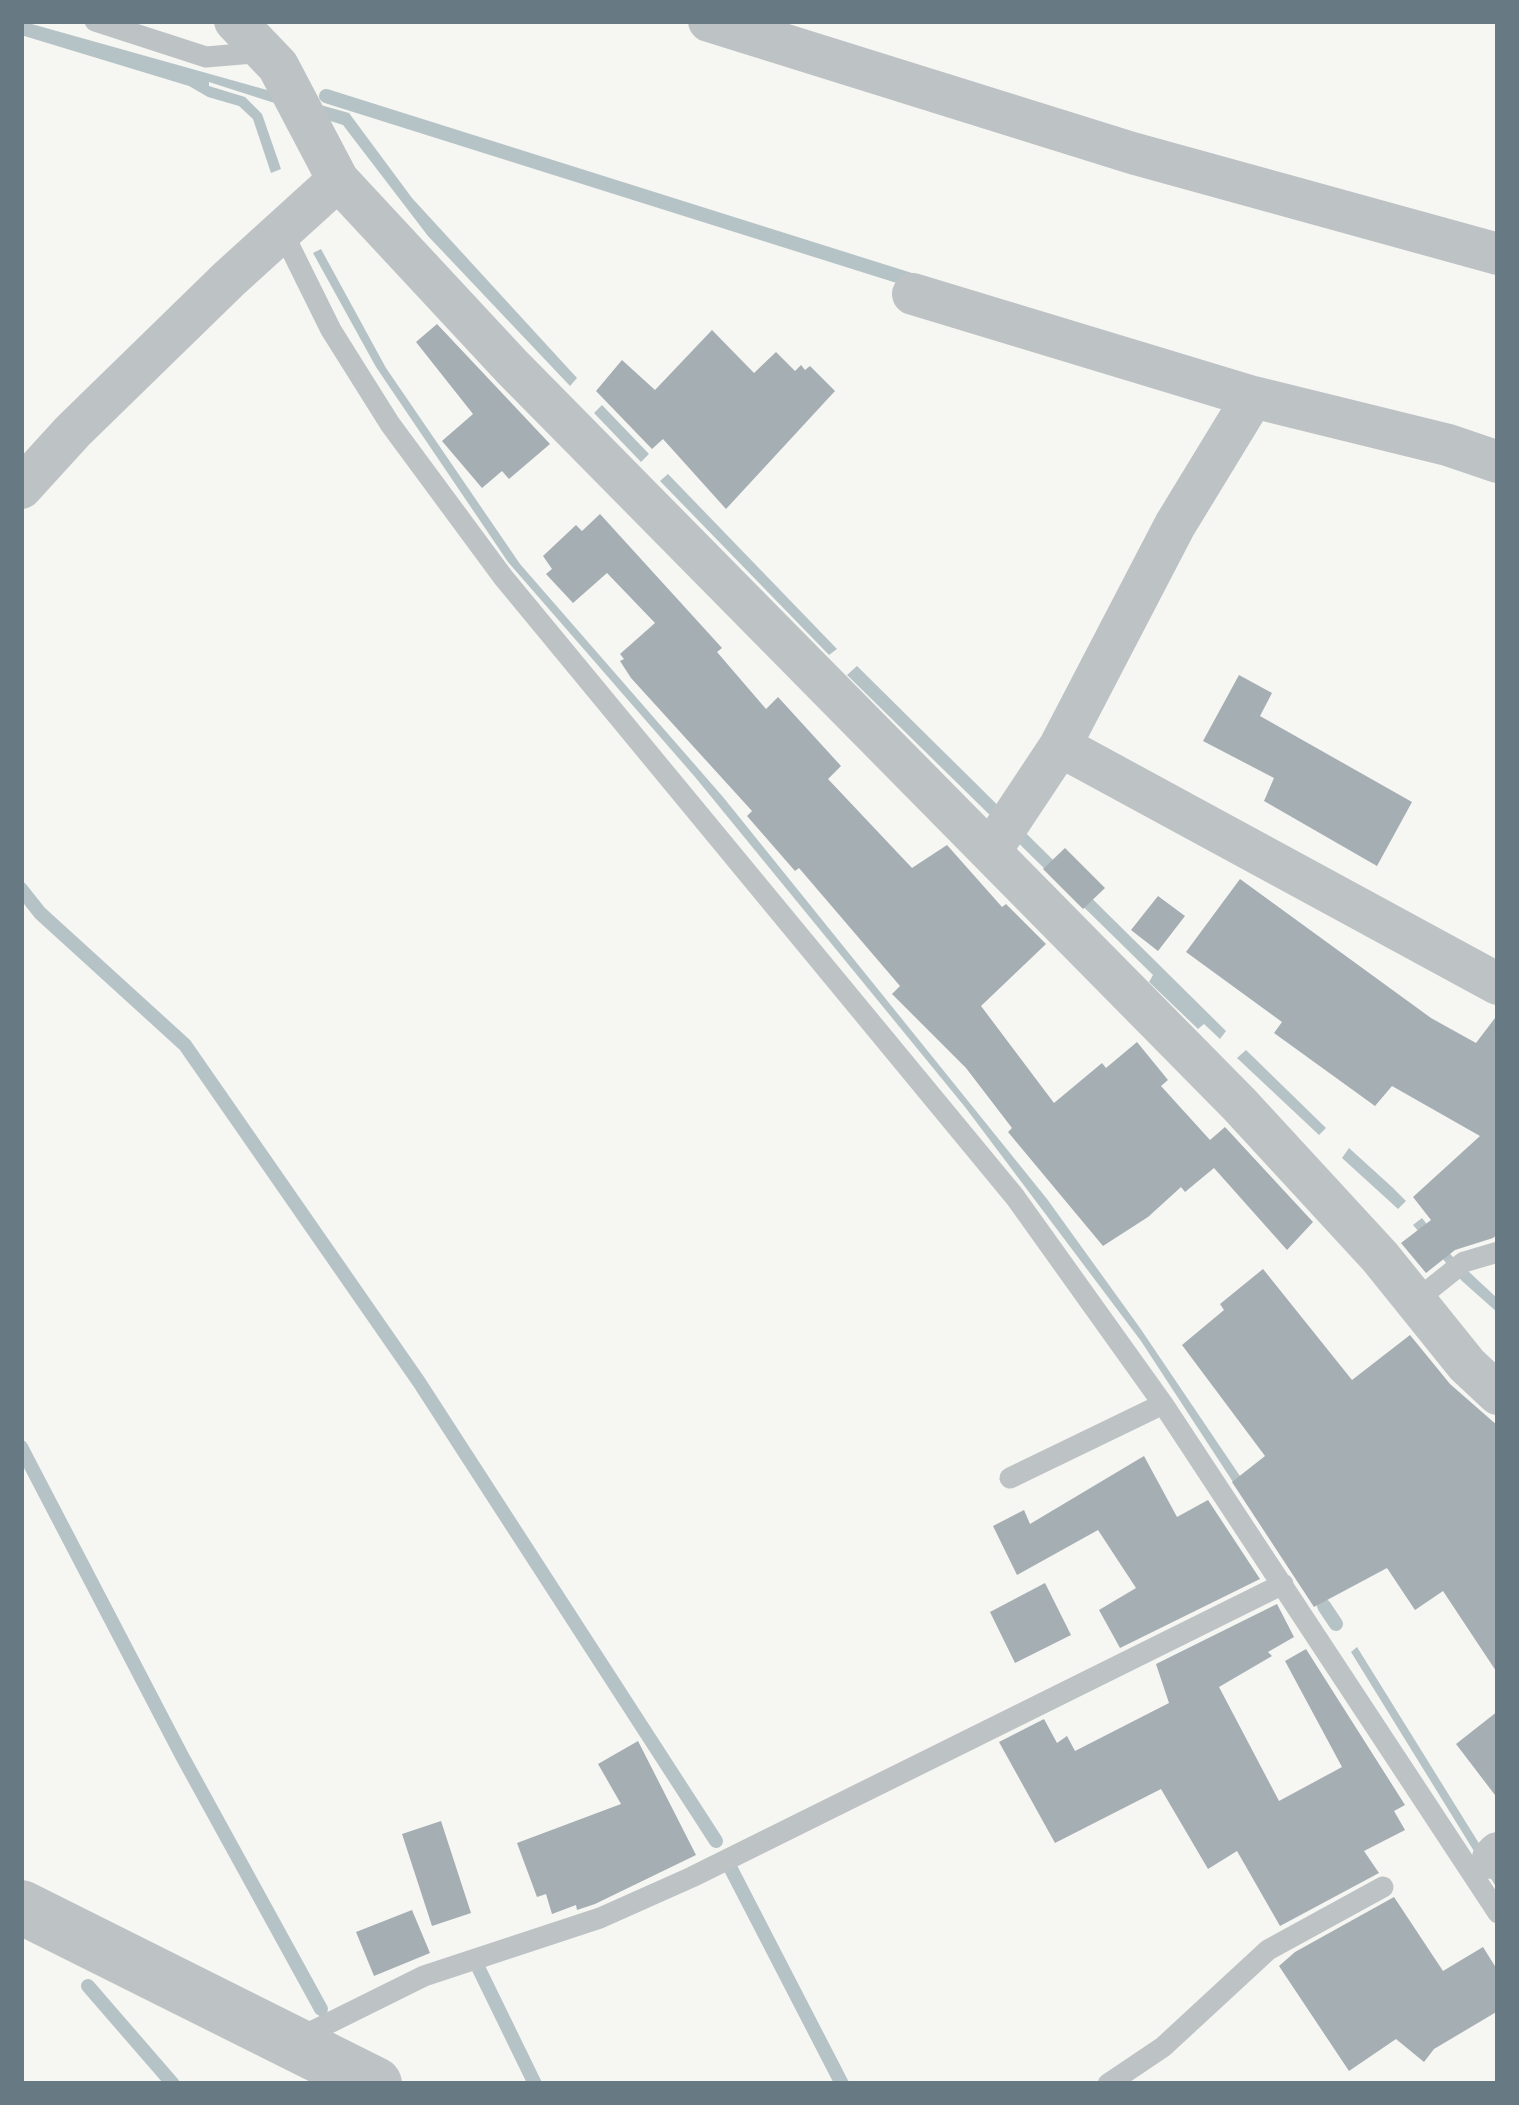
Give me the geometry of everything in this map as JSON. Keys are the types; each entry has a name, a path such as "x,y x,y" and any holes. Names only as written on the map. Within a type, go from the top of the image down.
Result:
{"street":[{"path":"235,21 266,52 338,180 512,367 1002,833 1380,1257 1467,1365 1498,1394"},
{"path":"709,21 1132,153 1498,254"},
{"path":"21,488 135,370 338,180"},
{"path":"913,294 1253,397 1448,445 1498,462"},
{"path":"1002,833 1060,746 1175,526 1253,397"},
{"path":"1060,746 1498,984"},
{"path":"21,1906 356,2079"}],"lane":[{"path":"95,21 206,57 266,52"},
{"path":"283,233 331,330 378,405 503,577 1016,1197 1163,1404 1498,1913"},
{"path":"1414,1303 1456,1268 1498,1252"},
{"path":"1010,1478 1163,1404"},
{"path":"292,2042 424,1976 600,1918 692,1877 1283,1584"},
{"path":"1108,2084 1163,2047 1268,1950 1383,1888"}],"shaded area":[{"path":"21,21 349,113 412,198 577,378 570,386 428,236 343,125 209,82 209,86 245,97 262,114 281,169 271,173 253,119 239,106 21,35"},
{"path":"321,249 386,368 520,564 723,797 1047,1199 1269,1519 1261,1525 1141,1341 965,1107 695,777 508,562 376,367 313,253"},
{"path":"602,405 649,454 641,462 594,413"},
{"path":"668,474 837,649 829,655 660,481"},
{"path":"857,666 1226,1031 1220,1039 1204,1024 1198,1029 1149,982 1153,975 847,675"},
{"path":"1246,1050 1326,1128 1319,1135 1237,1058"},
{"path":"1349,1148 1406,1201 1398,1209 1342,1158"},
{"path":"1422,1218 1452,1256 1498,1299 1498,1313 1462,1281 1413,1225"},
{"path":"1357,1647 1498,1874 1498,1890 1351,1652"}],"building":[{"path":"437,324 550,444 509,479 502,471 482,488 442,441 473,414 416,342"},
{"path":"712,330 754,373 776,352 795,371 801,365 805,370 810,366 835,391 726,509 663,439 652,449 596,391 622,360 655,390"},
{"path":"600,514 722,648 717,652 766,709 778,697 841,766 828,779 912,868 947,845 1002,907 1006,904 1046,944 981,1006 1054,1103 1102,1063 1106,1068 1137,1042 1168,1080 1161,1086 1210,1140 1225,1127 1313,1222 1287,1250 1214,1168 1103,1246 1008,1132 1012,1128 966,1068 892,994 900,986 799,868 795,871 747,816 752,811 631,678 620,654 655,623 607,573 573,603 546,574 552,569 543,556 576,525 582,531"},
{"path":"1239,675 1272,693 1260,716 1412,802 1377,866 1264,801 1274,778 1203,741"},
{"path":"1065,848 1105,888 1083,909 1043,869"},
{"path":"1240,879 1431,1018 1476,1043 1498,1014 1498,1234 1493,1238 1455,1250 1426,1273 1401,1243 1431,1220 1413,1197 1480,1136 1392,1086 1375,1106 1274,1033 1282,1022 1186,952"},
{"path":"1158,896 1185,916 1158,951 1131,930"},
{"path":"1263,1269 1352,1380 1410,1335 1450,1384 1498,1426 1498,1674 1443,1591 1415,1610 1387,1568 1314,1607 1232,1482 1265,1456 1182,1345 1224,1310 1220,1304"},
{"path":"1144,1456 1177,1517 1208,1500 1260,1579 1120,1648 1099,1610 1136,1588 1098,1530 1017,1575 993,1526 1024,1510 1030,1524"},
{"path":"1045,1583 1071,1635 1015,1663 990,1612"},
{"path":"1277,1604 1294,1637 1268,1652 1272,1656 1219,1687 1279,1801 1342,1767 1285,1661 1306,1649 1405,1805 1394,1811 1405,1830 1364,1851 1379,1873 1280,1926 1237,1851 1208,1869 1161,1789 1055,1843 999,1742 1044,1719 1057,1743 1067,1736 1075,1751 1169,1703 1156,1664"},
{"path":"1498,1711 1498,1799 1456,1744"},
{"path":"638,1741 696,1855 595,1904 552,1914 546,1894 537,1897 517,1843 621,1804 598,1764"},
{"path":"441,1821 471,1913 432,1926 402,1834"},
{"path":"1394,1897 1443,1971 1483,1947 1498,1971 1498,2011 1434,2049 1424,2062 1396,2039 1349,2071 1279,1966 1295,1952"},
{"path":"412,1910 430,1953 374,1976 356,1932"}],"waterway":[{"path":"326,96 917,282"},
{"path":"21,889 40,913 185,1045 419,1382 716,1841"},
{"path":"21,1447 321,2009"},
{"path":"1324,1606 1336,1624"},
{"path":"731,1869 842,2084"},
{"path":"477,1965 535,2084"},
{"path":"88,1986 173,2084"}]}
